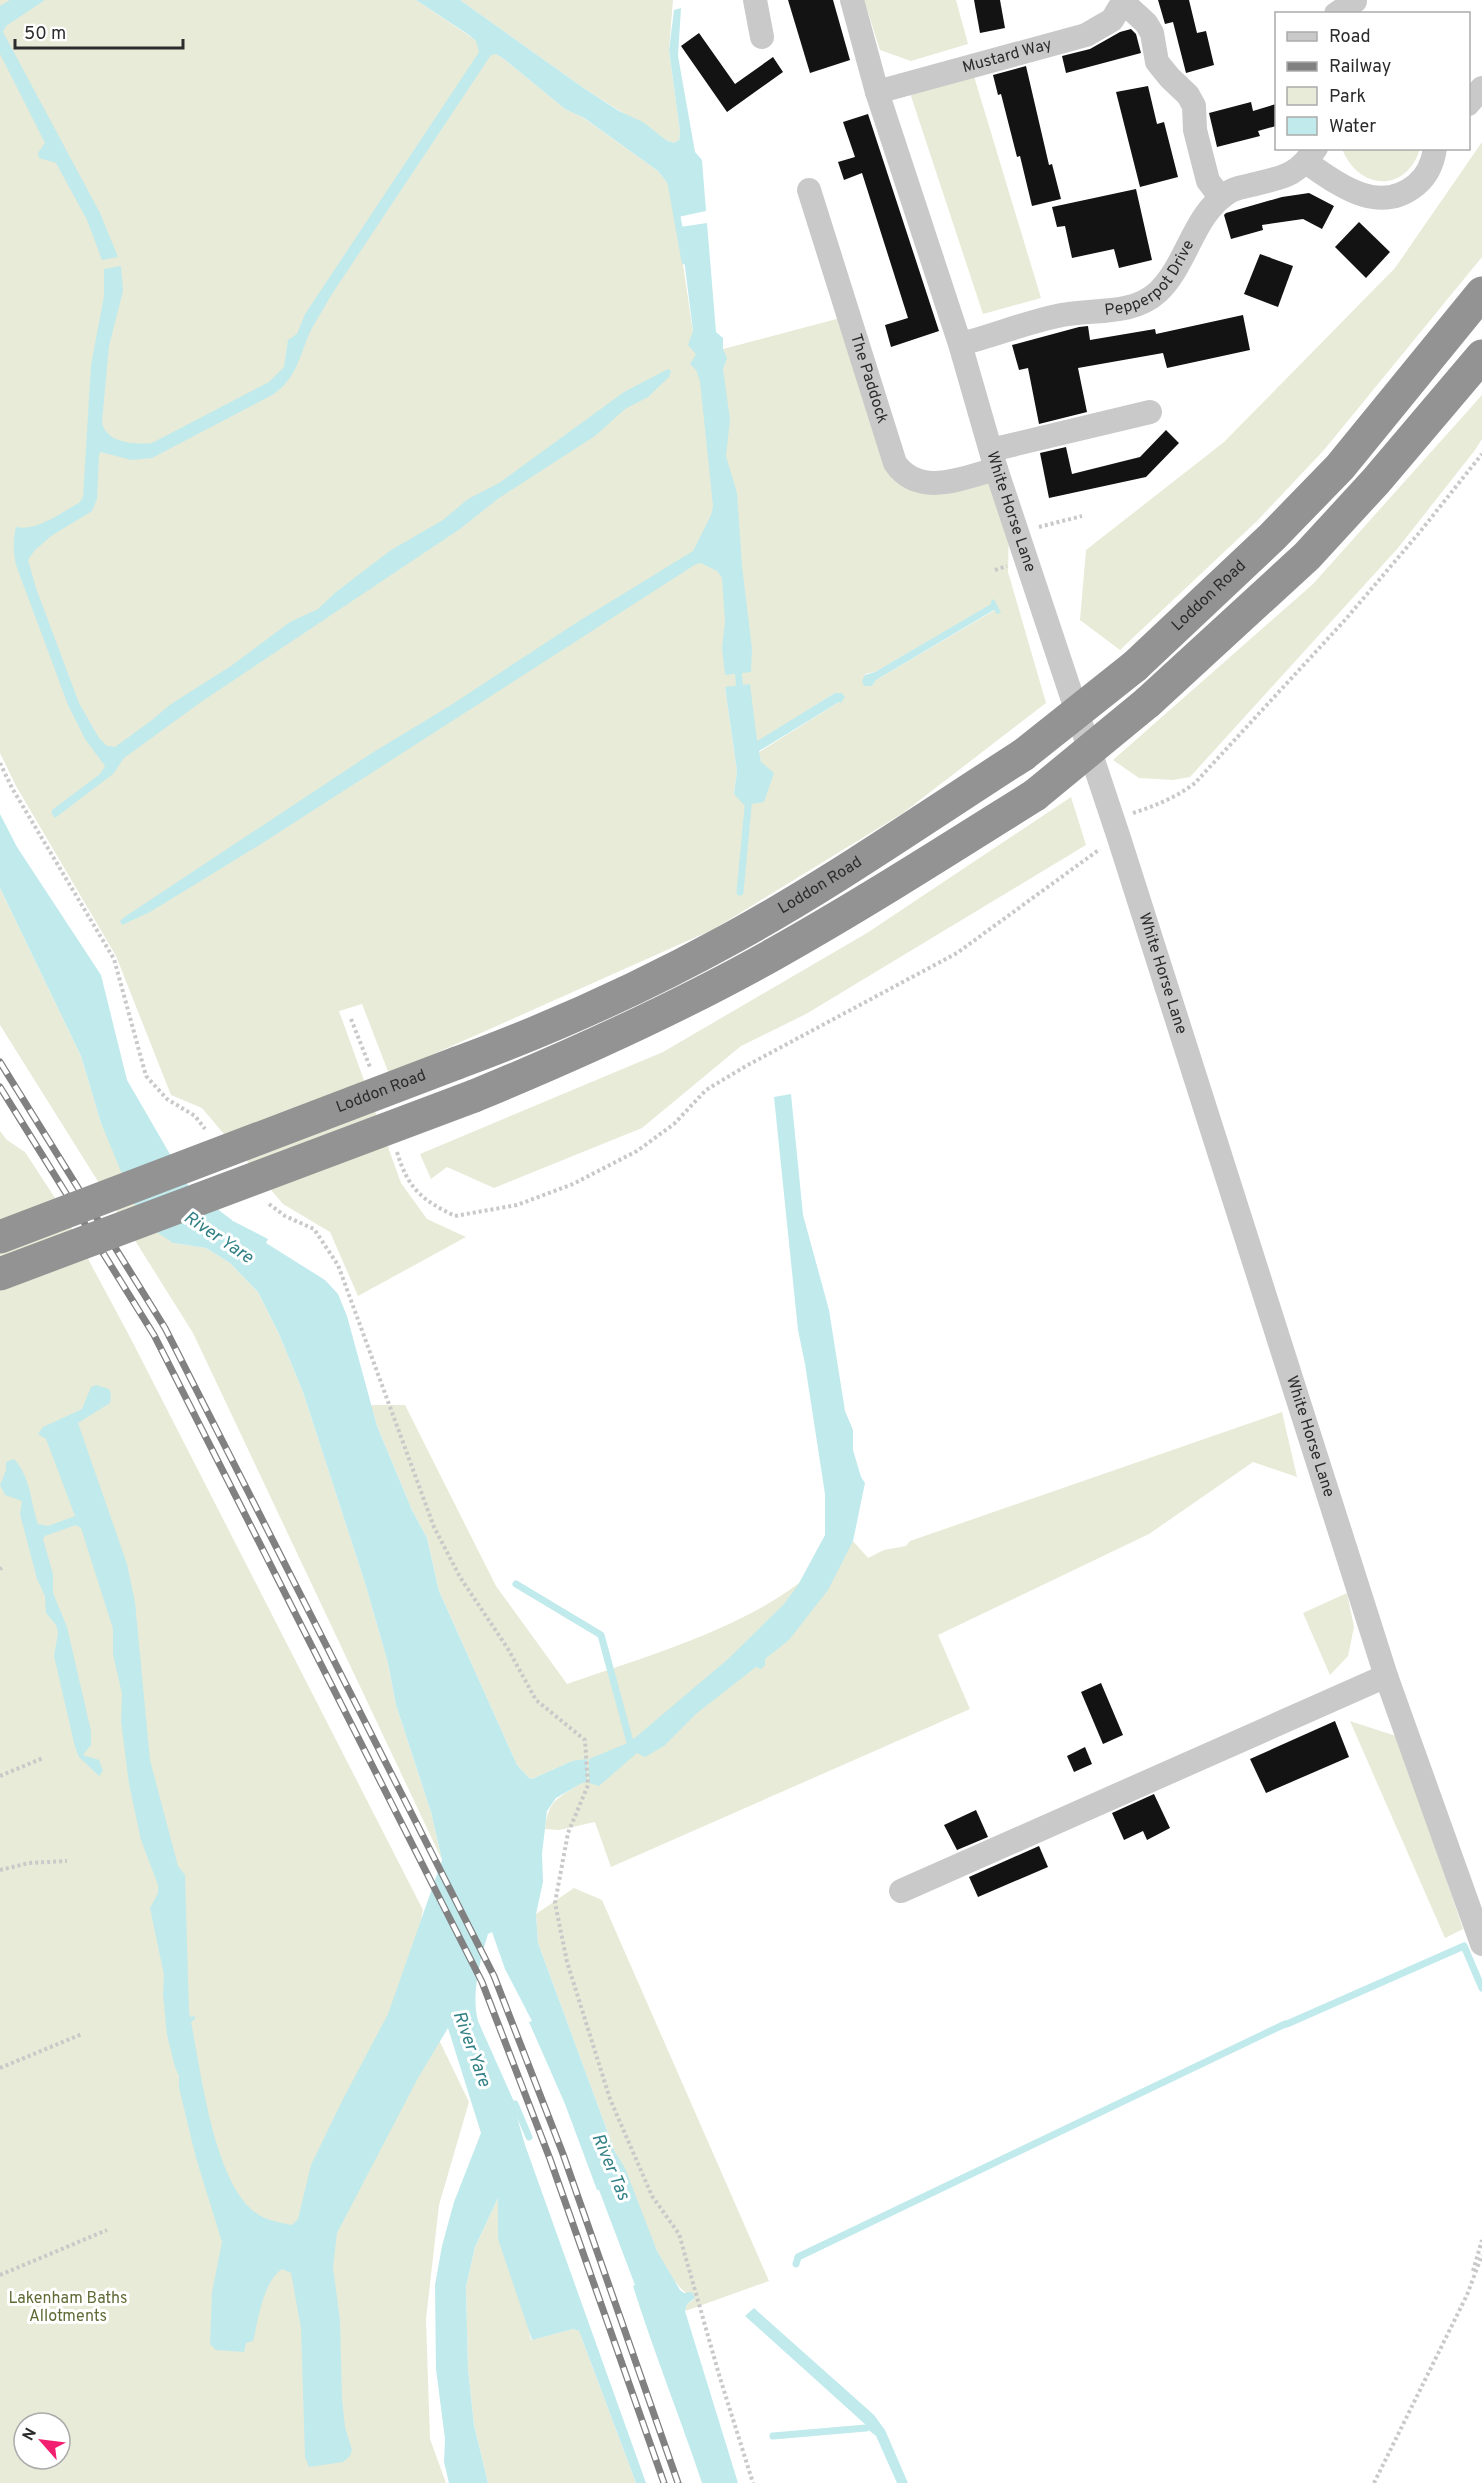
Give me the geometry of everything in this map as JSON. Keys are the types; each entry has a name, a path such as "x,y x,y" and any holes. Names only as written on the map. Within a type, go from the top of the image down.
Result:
{"highway":[{"name":"Loddon Road","path":"0,1237 457,1063 612,998 730,939 833,878 1023,755 1135,666 1272,537 1340,467 1482,293"},
{"path":"0,1274 474,1096 628,1029 772,955 876,895 1035,795 1097,747 1148,702 1307,556 1376,481 1482,356"}],"street":[{"path":"755,0 762,37"},
{"name":"White Horse Lane","path":"852,0 877,92 960,345 993,459 1116,828 1386,1676 1482,1944"},
{"path":"1124,1 1146,23 1152,33 1157,62 1188,95 1194,106 1195,130 1208,181 1221,198"},
{"name":"Mustard Way","path":"877,92 1086,35 1112,20 1124,1"},
{"path":"1339,12 1355,1"},
{"path":"1470,102 1482,88"},
{"name":"Pepperpot Drive","path":"960,345 1060,315 1094,313 1144,302 1158,291 1171,275 1204,216 1221,198 1231,190 1293,174 1311,155 1362,196 1387,198 1400,195 1421,180 1429,170 1434,150"},
{"name":"The Paddock","path":"809,190 895,463 903,474 915,482 931,483 993,459 1150,412"},
{"path":"901,1891 1386,1676"}],"path":[{"path":"394,1141 400,1162 419,1196 455,1216 517,1205 573,1184 637,1151 674,1124 706,1090 746,1066 957,953 1093,853 1116,828 1185,791 1195,783 1345,620 1482,454"},
{"path":"1018,533 1082,516"},
{"path":"0,763 12,788 114,959 147,1076 167,1099 195,1116"},
{"path":"351,1019 370,1069"},
{"path":"269,1204 285,1216 314,1229 338,1265 434,1527 460,1577 508,1649 536,1700 585,1740 588,1755 588,1785 568,1833 555,1903 567,1962 610,2099 652,2196 679,2234 753,2483"},
{"path":"0,1776 43,1758"},
{"path":"0,1870 29,1863 67,1861"},
{"path":"0,2068 82,2034"},
{"path":"0,2275 106,2230"},
{"path":"1467,2295 1482,2240"},
{"path":"1374,2483 1467,2295 1482,2255"}],"green space":[{"path":"0,0 416,0 504,59 565,109 582,117 658,171 672,189 696,353 723,349 844,317 891,473 987,475 1009,531 1008,572 1046,703 903,813 714,929 389,1074 362,1004 339,1011 401,1183 427,1219 466,1237 358,1296 330,1232 283,1204 202,1108 171,1095 116,956 16,786 0,753","holes":["992,604 995,610 876,680 872,686 865,674 875,672","725,687 757,742 835,693 839,702 759,752 761,762 734,794 737,771"]},
{"path":"460,0 673,0 669,50 680,132 679,140 674,143 666,140 585,89"},
{"path":"864,0 956,0 968,44 911,61 880,50"},
{"path":"973,73 1041,298 983,314 910,93"},
{"path":"1482,142 1482,257 1324,450 1257,521 1120,650 1080,620 1086,550 1224,442 1395,268"},
{"path":"1343,150 1420,150 1413,163 1404,173 1394,179 1382,181 1370,179 1359,173"},
{"path":"1482,395 1482,439 1475,450 1398,548 1190,777 1173,780 1139,778 1113,760 1313,584"},
{"path":"1071,797 1086,845 806,1014 741,1046 642,1128 494,1188 447,1167 431,1179 420,1154 663,1052 867,933"},
{"path":"0,888 81,1056 101,1123 173,1243 206,1248 230,1263 258,1292 279,1334 303,1392 366,1586 388,1663 396,1705 431,1812 442,1860 193,1333 0,1025"},
{"name":"Lakenham Baths Allotments","path":"0,1131 7,1140 25,1152 57,1201 131,1339 423,1910 412,1963 427,2015 469,2102 439,2205 426,2319 430,2439 446,2483 0,2483"},
{"path":"371,1405 405,1405 496,1586 567,1684 667,1650 716,1630 764,1606 810,1575 853,1541 868,1558 884,1550 906,1546 910,1541 1282,1412 1297,1477 1253,1462 1149,1534 938,1635 970,1709 611,1867 595,1822 559,1830 545,1829 552,1805 581,1783 572,1761 532,1779 517,1765 439,1591 427,1538 412,1510 377,1426"},
{"path":"1347,1593 1354,1627 1348,1656 1330,1675 1303,1613"},
{"path":"1350,1721 1399,1737 1463,1929 1445,1938"},
{"path":"574,1888 602,1900 769,2281 685,2311 687,2304 695,2299 681,2289 658,2254 615,2152 538,1943 536,1914"},
{"path":"499,2196 531,2340 573,2329 579,2331 636,2483 488,2483 474,2425 468,2368 466,2287 475,2247"}],"water":[{"path":"10,0 45,0 6,26 3,32 100,213 118,257 102,260 87,220 56,163 39,158 38,153 45,143 0,54 0,6"},
{"path":"416,0 460,0 585,89 619,111 643,122 666,140 674,143 679,140 680,132 669,50 674,10 681,8 678,56 695,152 702,160 706,211 678,217 672,189 658,171 584,118 565,109 504,59 496,54 491,55 330,297 311,330 293,373 282,387 274,394 152,458 131,460 101,452 97,499 92,511 51,536 34,551 28,560 36,588 79,703 99,738 107,746 115,747 171,704 231,666 290,622 318,609 336,592 391,550 443,520 468,499 499,483 624,392 668,369 671,371 669,377 648,397 625,409 595,436 499,498 460,529 201,702 124,758 113,774 55,818 52,810 100,774 105,766 85,739 68,705 16,565 14,541 16,527 32,527 49,520 79,503 83,497 91,365 104,296 104,269 121,266 123,291 109,346 102,422 109,434 130,443 152,443 269,382 284,367 288,340 297,334 305,314 479,52 476,41 469,35"},
{"path":"707,223 716,332 723,338 723,349 727,358 723,369 730,419 726,456 737,493 742,566 752,649 751,672 725,675 722,648 725,621 722,578 717,571 701,563 696,564 261,844 150,912 122,925 120,921 123,918 372,753 693,551 711,515 713,506 700,381 696,370 690,364 696,354 688,345 693,331 680,227"},
{"path":"994,599 1001,613 997,614 994,610 876,680 872,686 864,686 862,681 865,675 875,672 991,604"},
{"path":"750,684 757,741 835,693 842,693 845,697 841,703 839,702 759,751 761,762 774,773 764,802 744,805 734,794 737,771 725,687"},
{"path":"0,814 17,847 101,975 127,1080 189,1187 233,1221 268,1239 266,1243 325,1280 338,1294 347,1316 377,1426 412,1510 427,1538 439,1591 517,1765 532,1779 572,1761 587,1759 587,1782 556,1798 547,1811 542,1854 543,1882 536,1914 538,1943 615,2152 625,2168 657,2251 680,2290 684,2293 692,2292 695,2298 687,2304 685,2311 738,2483 702,2483 641,2311 633,2286 635,2285 599,2190 597,2190 565,2104 529,2022 532,2021 505,1969 492,1932 488,1934 477,1978 475,2000 478,2021 515,2104 525,2145 646,2483 636,2483 579,2331 573,2329 532,2340 498,2239 498,2198 475,2247 466,2287 468,2368 474,2425 488,2483 449,2483 444,2462 445,2439 436,2369 435,2285 442,2246 454,2202 481,2133 448,2028 418,2078 337,2233 333,2267 340,2320 342,2398 345,2427 352,2450 350,2456 343,2462 309,2467 305,2457 301,2328 291,2273 282,2269 271,2282 263,2300 253,2341 246,2343 244,2352 216,2350 210,2344 212,2292 222,2242 196,2158 179,2088 179,2076 167,2035 163,1994 164,1975 150,1908 158,1893 158,1885 141,1840 129,1784 121,1721 122,1694 113,1654 113,1629 81,1528 76,1525 45,1536 43,1539 53,1574 53,1593 67,1627 91,1731 91,1745 83,1755 99,1760 103,1771 99,1776 79,1757 75,1747 54,1656 58,1633 56,1625 46,1613 45,1596 37,1579 20,1514 22,1501 5,1495 0,1485 6,1470 6,1462 14,1459 20,1466 38,1524 48,1526 75,1516 46,1439 38,1434 43,1427 82,1409 91,1387 96,1385 109,1389 110,1403 78,1423 127,1564 135,1602 150,1760 178,1866 185,1875 189,2012 190,2017 195,2016 191,2022 210,2120 227,2171 237,2192 250,2208 264,2218 292,2225 298,2219 311,2165 388,2014 442,1860 431,1812 396,1705 388,1663 366,1586 303,1392 279,1334 258,1292 230,1263 206,1248 173,1243 142,1222 101,1123 81,1056 0,888"},
{"path":"791,1094 803,1215 829,1310 845,1411 853,1430 853,1450 865,1483 853,1541 828,1590 789,1640 765,1659 765,1665 761,1669 756,1667 697,1713 664,1746 645,1757 637,1753 599,1786 589,1783 589,1759 630,1742 728,1659 784,1604 798,1585 825,1535 825,1494 798,1330 774,1097"},
{"path":"754,2308 874,2415 885,2430 908,2483 897,2483 876,2436 866,2428 866,2425 745,2316"}],"building":[{"path":"788,0 833,0 850,60 810,73"},
{"path":"974,0 1000,0 1005,28 980,33"},
{"path":"1158,0 1189,0 1197,33 1206,31 1214,65 1186,73 1173,22 1165,24"},
{"path":"1131,29 1136,34 1141,53 1066,73 1062,56 1090,49 1120,32"},
{"path":"699,33 735,84 773,57 783,72 727,112 681,46"},
{"path":"1026,66 1049,165 1052,164 1061,199 1032,206 1020,156 1017,157 1001,94 998,95 993,75"},
{"path":"1148,86 1157,124 1164,122 1178,177 1140,187 1116,92"},
{"path":"1251,102 1253,111 1275,104 1275,126 1258,131 1260,136 1217,147 1209,113"},
{"path":"868,114 939,331 891,347 885,325 908,318 862,173 844,180 838,162 855,157 843,122"},
{"path":"1136,189 1152,260 1119,268 1114,249 1072,258 1065,226 1057,227 1052,207"},
{"path":"1309,193 1334,206 1322,229 1303,219 1262,225 1263,230 1231,239 1224,215 1226,213 1282,197"},
{"path":"1359,222 1390,252 1366,278 1335,247"},
{"path":"1260,254 1293,266 1278,307 1244,294"},
{"path":"1243,315 1250,350 1167,368 1163,353 1078,368 1087,412 1039,424 1028,368 1019,370 1012,345 1079,327 1088,326 1090,340 1155,329 1156,334"},
{"path":"1166,430 1179,443 1146,477 1049,498 1040,453 1066,447 1072,474 1140,457"},
{"path":"1101,1683 1123,1735 1103,1744 1081,1692"},
{"path":"1335,1721 1349,1757 1266,1793 1250,1759"},
{"path":"1085,1747 1092,1764 1074,1772 1067,1756"},
{"path":"1154,1794 1170,1828 1147,1840 1143,1831 1124,1840 1112,1813"},
{"path":"976,1810 988,1837 957,1850 944,1825"},
{"path":"1039,1846 1048,1867 978,1897 969,1877"}],"waterway":[{"path":"671,183 685,261"},
{"path":"738,667 740,692"},
{"path":"740,892 748,796"},
{"path":"516,1584 601,1635 630,1742"},
{"path":"1287,2024 1464,1946 1482,1988"},
{"path":"796,2264 798,2257 1285,2024"},
{"path":"515,2104 529,2137"},
{"path":"773,2436 866,2428"}],"railway":[{"path":"0,1062 165,1328 494,1976 563,2154 678,2483"},
{"path":"0,1087 154,1335 482,1982 550,2159 664,2483"}],"water label":[{"name":"River Yare","path":"218,1238"},
{"name":"River Yare","path":"471,2049"},
{"name":"River Tas","path":"610,2167"}]}
